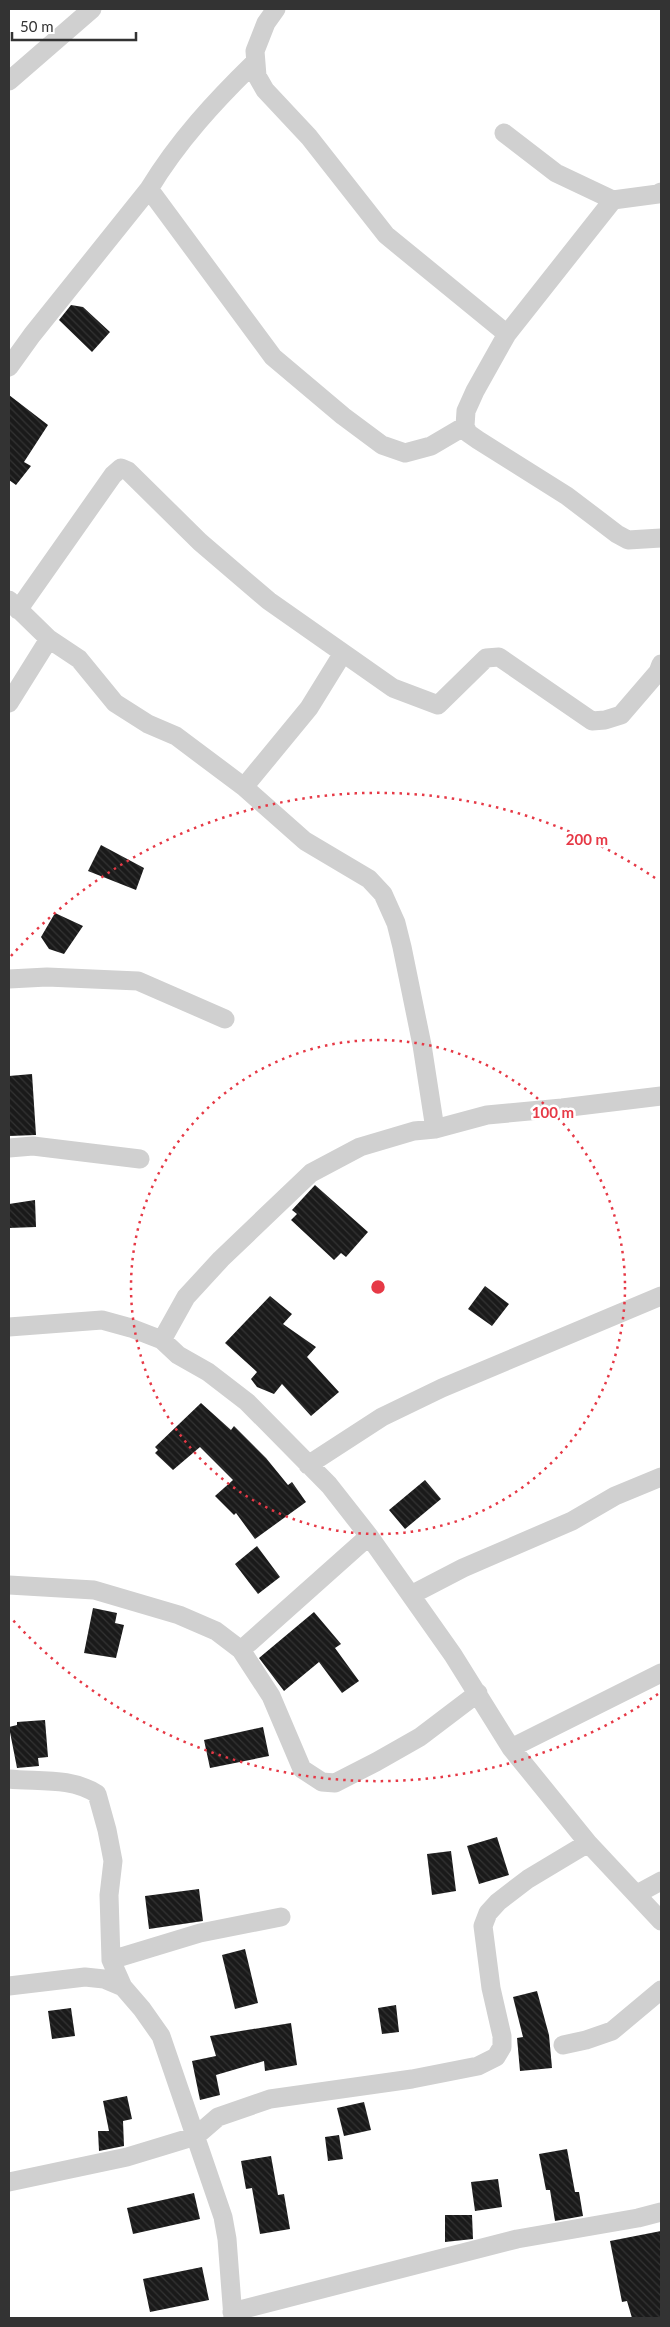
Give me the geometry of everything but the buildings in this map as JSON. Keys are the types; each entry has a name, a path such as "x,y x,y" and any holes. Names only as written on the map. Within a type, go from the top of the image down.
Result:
{"street":[{"path":"9,81 92,9"},
{"path":"276,9 259,37 255,51 257,76 265,90 309,137 386,235 507,334"},
{"path":"9,367 32,335 149,189 165,162 208,108 255,62"},
{"path":"504,133 556,173 613,200 661,192"},
{"path":"149,189 273,357 343,416 382,445 405,453 431,446 465,426"},
{"path":"613,200 507,334 474,391 466,411 465,426 468,433 567,496 617,534 628,540 661,538"},
{"path":"435,1129 422,1045 402,947 396,924 383,894 369,879 305,841 244,787 176,736 148,724 115,703 79,659 49,640 13,604 113,475 121,468 128,471 200,542 268,601 393,688 438,705 486,658 499,657 592,721 605,720 621,715 658,672 661,664"},
{"path":"9,703 49,640"},
{"path":"244,787 309,708 344,653"},
{"path":"9,979 47,977 138,981 225,1019"},
{"path":"162,1340 186,1297 221,1259 312,1173 360,1147 414,1130 435,1129 487,1115 661,1096"},
{"path":"9,1148 34,1146 140,1159"},
{"path":"308,1465 382,1417 442,1388 661,1296"},
{"path":"9,1327 102,1320 131,1328 162,1340 178,1355 208,1372 247,1402 329,1485 369,1536 478,1693 511,1748 588,1843 661,1921"},
{"path":"410,1595 463,1568 572,1521 615,1496 661,1477"},
{"path":"241,1650 369,1536"},
{"path":"9,1585 94,1590 179,1615 216,1631 241,1650 272,1696 302,1769 322,1782 335,1783 420,1737 478,1693"},
{"path":"511,1748 661,1673"},
{"path":"9,1779 53,1780 86,1786 97,1794 113,1861 110,1895 112,1960 123,1987 142,2009 161,2036 191,2127 196,2136 223,2217 227,2239 232,2315 517,2239 638,2218 661,2212"},
{"path":"9,2182 127,2157 196,2136 218,2117 270,2099 430,2075 478,2066 496,2057 502,2046 502,2036 491,1988 483,1926 488,1913 498,1902 528,1879 588,1843"},
{"path":"637,1894 661,1880"},
{"path":"112,1960 200,1933 281,1917"},
{"path":"9,1986 84,1977 104,1979 123,1987"},
{"path":"563,2045 586,2040 612,2031 661,1990"}]}
